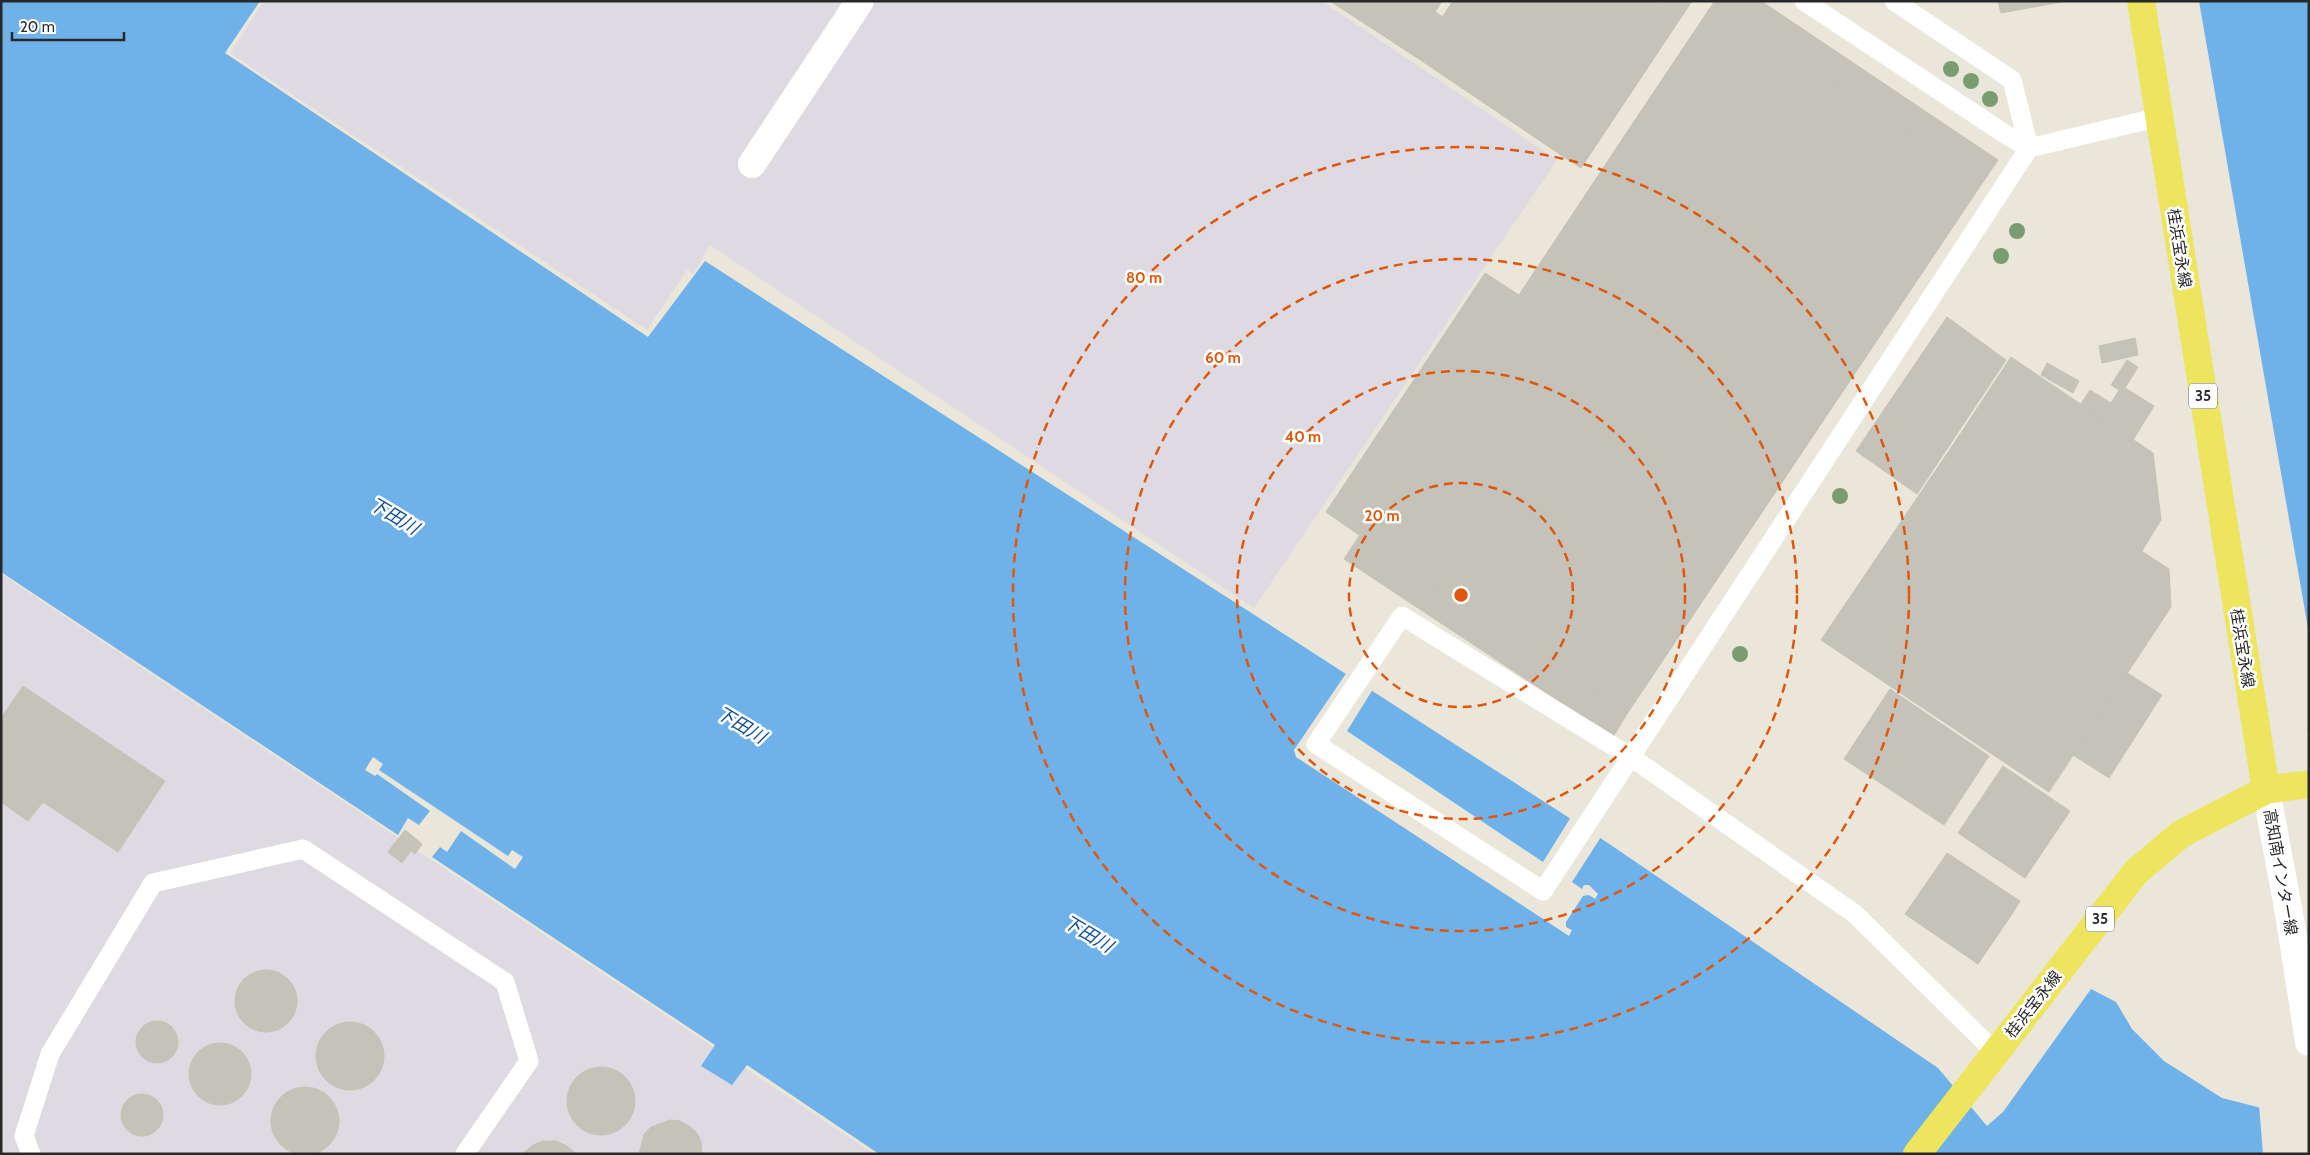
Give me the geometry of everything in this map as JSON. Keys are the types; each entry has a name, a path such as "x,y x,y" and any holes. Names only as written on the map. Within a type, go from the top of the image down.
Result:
{"main road":[{"path":"752,164 860,1"},
{"name":"桂浜宝永線","path":"1916,1154 2136,872 2181,834 2266,790 2140,1"},
{"path":"2266,790 2309,784"},
{"name":"高知南インター線","path":"2266,790 2289,913 2309,1042"}],"lane":[{"path":"1804,1 2005,134 2030,148 2160,117"},
{"path":"1894,1 2012,80 2030,148 1631,757 1543,891 1316,744 1402,616 1631,757 1856,914 1995,1052"},
{"path":"31,1154 24,1136 50,1054 153,883 303,849 505,982 529,1061 465,1154"}],"shaded area":[{"path":"264,1 1322,1 1557,160 1254,608 710,245 693,274 687,270 647,330 230,53"},
{"path":"1,574 874,1154 1,1154"}],"water":[{"name":"下田川","path":"1,1 260,1 225,53 648,337 705,261 1602,839 1938,1068 1987,1126 2003,1112 2091,989 2116,1002 2132,1029 2164,1061 2222,1098 2309,1120 2309,1154 879,1154 747,1065 732,1085 701,1066 715,1045 432,857 440,847 447,852 461,831 515,869 523,857 512,850 508,856 379,770 383,764 373,757 365,770 375,776 377,774 430,811 419,825 408,818 398,835 1,572"},
{"path":"2199,1 2309,1 2309,634"}],"pier":[{"path":"1347,672 1373,689 1347,731 1543,862 1571,817 1601,837 1572,882 1582,889 1584,885 1589,885 1598,894 1595,899 1589,895 1583,896 1566,922 1566,927 1572,930 1569,936 1296,757 1294,750"},
{"path":"2259,1105 2309,1118 2309,1154 2263,1154"}],"building":[{"path":"1330,1 1442,1 1435,12 1443,17 1416,57"},
{"path":"1453,1 1659,1 1558,153 1416,57"},
{"path":"1659,1 1692,1 1581,168 1558,153"},
{"path":"1761,1 1998,160 1983,182 1714,2"},
{"path":"1998,1 2067,1 2001,13"},
{"path":"1714,2 1983,182 1627,714 1382,550 1644,157 1621,141"},
{"path":"1621,141 1644,157 1382,550 1627,714 1613,737 1344,559"},
{"path":"1485,273 1519,295 1359,535 1326,512"},
{"path":"1947,317 2006,360 1917,494 1856,451"},
{"path":"2135,338 2138,355 2102,363 2099,346"},
{"path":"2011,357 2153,453 2161,520 2142,551 1961,433"},
{"path":"2127,360 2138,367 2125,388 2122,386 2119,390 2111,385"},
{"path":"2047,363 2079,381 2073,393 2041,375"},
{"path":"2122,386 2154,406 2133,440 2101,418"},
{"path":"2090,390 2111,403 2101,418 2081,404"},
{"path":"1961,433 2169,569 2171,607 2049,792 1821,640"},
{"path":"2127,673 2162,695 2109,778 2073,755"},
{"path":"23,686 165,781 118,852 1,774 1,718"},
{"path":"1890,689 1989,756 1944,825 1844,759"},
{"path":"2003,766 2070,811 2025,878 1958,833"},
{"path":"1,774 43,802 28,821 1,802"},
{"path":"405,830 422,844 415,854 411,851 402,863 388,852"},
{"path":"1947,853 2020,901 2012,914 1939,865"},
{"path":"1939,865 2012,914 1978,964 1905,914"},
{"path":"260,970 272,970 288,979 295,989 297,1001 295,1013 288,1023 272,1032 260,1032 249,1027 240,1018 235,1007 235,995 240,984 249,975"},
{"path":"161,1021 169,1024 175,1030 178,1042 175,1054 169,1060 153,1063 145,1060 139,1054 136,1038 139,1030 145,1024"},
{"path":"343,1022 357,1022 369,1027 379,1037 384,1049 384,1063 379,1075 369,1085 357,1090 343,1090 331,1085 321,1075 316,1063 316,1049 321,1037 331,1027"},
{"path":"214,1043 226,1043 242,1052 249,1062 251,1074 249,1086 242,1096 226,1105 214,1105 203,1100 194,1091 189,1080 189,1068 194,1057 203,1048"},
{"path":"594,1067 608,1067 620,1072 630,1082 635,1094 635,1108 630,1120 620,1130 608,1135 594,1135 582,1130 572,1120 567,1108 567,1094 572,1082 582,1072"},
{"path":"312,1087 324,1093 333,1102 339,1114 337,1134 329,1145 312,1155 298,1155 281,1145 273,1134 271,1114 281,1097 292,1089"},
{"path":"146,1094 154,1097 160,1103 163,1115 160,1127 154,1133 138,1136 130,1133 124,1127 121,1111 124,1103 130,1097"},
{"path":"670,1120 680,1121 697,1133 701,1142 702,1154 639,1154 644,1134 651,1127"},
{"path":"543,1141 556,1141 567,1146 576,1154 522,1154 533,1145"}]}
